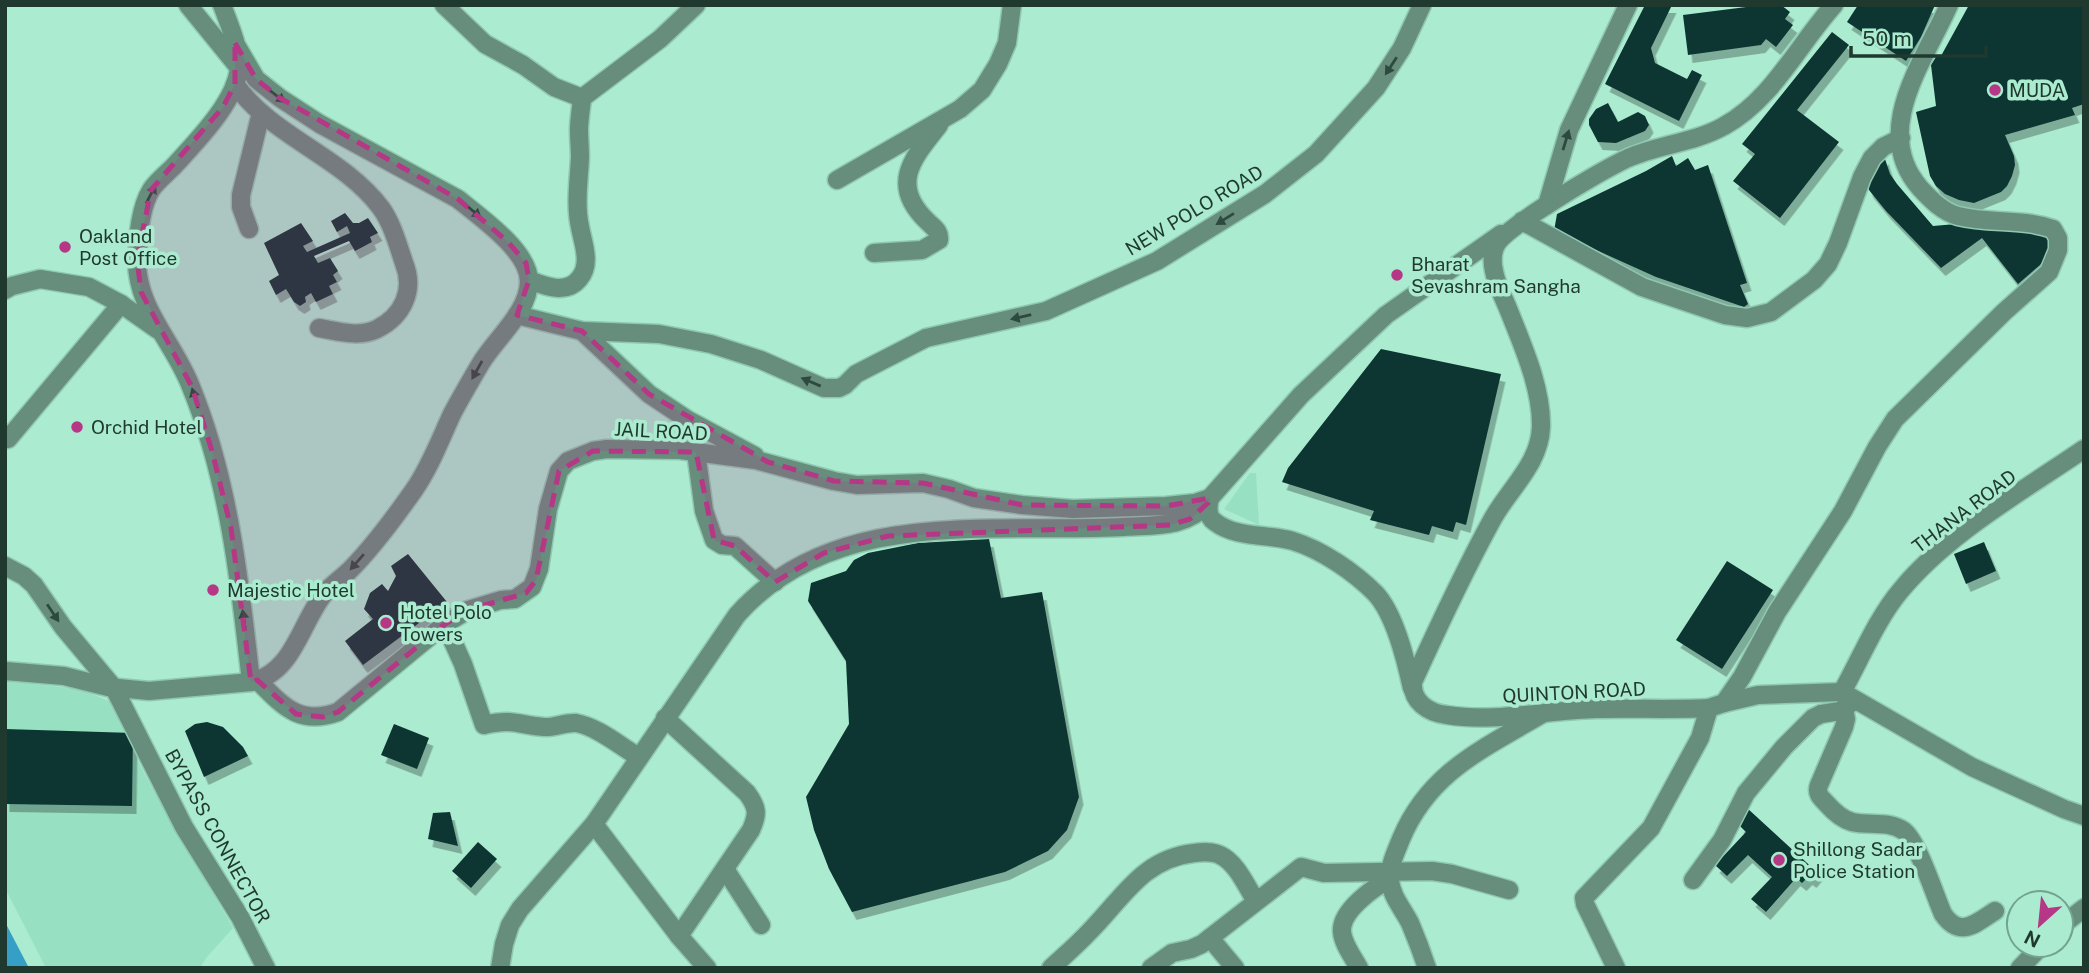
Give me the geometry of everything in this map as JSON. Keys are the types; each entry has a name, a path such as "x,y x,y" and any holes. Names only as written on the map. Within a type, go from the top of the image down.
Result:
{"street":[{"path":"188,5 237,75 248,103 329,161 375,201 383,211 408,272 409,290 404,305 381,327 374,331 351,334 319,328"},
{"path":"5,671 64,676 114,688 149,691 254,681 274,671 294,648 325,593 352,568 415,488 482,360 517,315 527,296 529,280 526,263 508,242 476,213 458,199 320,124 279,98 256,79 235,43 222,5"},
{"path":"444,5 485,44 523,65 554,87 582,98"},
{"path":"529,280 554,289 578,281 583,272 586,259 579,225 578,182 582,98 660,39 696,5"},
{"path":"836,180 960,109 982,90 1007,43 1012,5"},
{"name":"NEW POLO ROAD","path":"517,315 582,331 659,334 711,344 761,360 816,384 833,389 845,385 856,374 926,338 1046,311 1157,261 1265,194 1316,154 1376,88 1402,48 1422,5"},
{"path":"1548,205 1569,130 1628,5"},
{"path":"500,968 507,934 520,909 594,824 737,615 775,582 824,553 888,536 949,530 1106,528 1170,524 1190,519 1301,395 1386,315 1520,222 1629,158 1723,127 1753,105 1768,89 1834,5"},
{"path":"1616,968 1584,898 1651,828 1716,706 1751,663 1777,612 1843,511 1895,419 2004,312 2049,272 2055,261 2057,238 2053,229 2024,222 1996,222 1955,215 1933,203 1913,180 1901,138 1905,97 1949,5"},
{"path":"235,43 237,75 223,107 151,190 140,222 137,260 141,292 158,330 176,355 191,387 212,451 231,528 254,681"},
{"path":"249,229 240,207 241,195 261,113"},
{"path":"874,253 922,250 939,240 938,231 913,206 907,177 913,159 946,117"},
{"path":"1520,222 1642,287 1725,315 1747,318 1771,312 1814,280 1828,264 1839,243 1862,177 1872,158 1883,147 1901,138"},
{"path":"1412,692 1413,682 1465,571 1494,516 1535,454 1541,431 1538,398 1518,334 1494,273 1496,245 1520,222"},
{"path":"5,290 40,279 89,287 121,304 158,330"},
{"path":"8,439 121,304"},
{"path":"582,331 649,394 688,420 768,463"},
{"name":"JAIL ROAD","path":"254,681 282,706 296,714 323,717 338,712 445,624 468,610 501,600 515,599 532,587 539,569 548,509 559,471 568,461 580,454 607,449 696,452 789,467 811,477 858,485 923,483 974,498 1073,509 1166,506 1209,500"},
{"name":"THANA ROAD","path":"1995,911 1968,927 1949,923 1914,843 1905,832 1885,824 1844,819 1819,797 1817,790 1844,727 1846,700 1900,590 1933,557 1975,524 2084,449"},
{"path":"696,452 704,511 714,540 722,545 735,546 775,582"},
{"path":"1209,500 1211,519 1217,524 1240,532 1295,542 1354,575 1377,596 1391,620 1408,669 1412,692"},
{"name":"BYPASS CONNECTOR","path":"5,566 34,585 63,627 114,688 184,827 240,917 266,968"},
{"path":"445,624 463,664 484,724 514,721 547,727 566,723 578,724 592,729 639,757"},
{"name":"QUINTON ROAD","path":"1412,692 1429,710 1446,715 1496,717 1595,709 1716,706 1758,695 1846,700"},
{"path":"1693,880 1722,840 1746,793 1784,747 1813,718 1846,700 1972,767 2084,816"},
{"path":"1427,968 1409,921 1393,894 1393,860 1406,828 1425,797 1454,767 1545,713"},
{"path":"665,718 747,793 755,804 757,815 751,830 679,936"},
{"path":"594,824 679,936 707,968"},
{"path":"1051,968 1090,931 1130,884 1150,869 1170,859 1208,852 1220,854 1232,863 1256,901"},
{"path":"1151,968 1166,962 1172,953 1191,949 1210,938 1301,867 1324,873 1391,875 1432,871 1509,890"},
{"path":"725,869 761,925"},
{"path":"1359,968 1342,934 1342,924 1370,890 1391,875"},
{"path":"1210,938 1235,968"}],"highlighted area":[{"path":"235,43 256,79 280,98 458,199 508,242 526,263 529,280 517,315 582,331 649,394 768,462 834,481 923,483 1022,505 1166,506 1210,498 1208,503 1190,519 1170,525 888,536 824,553 775,582 735,546 714,540 696,452 593,451 559,471 536,580 526,593 468,610 445,624 338,712 323,717 296,714 257,680 251,682 231,528 212,451 192,387 141,292 137,259 151,190 223,107 235,84"}],"shaded area":[{"path":"1250,473 1256,473 1259,525 1224,509"},
{"path":"5,681 80,689 109,701 145,775 233,928 200,968 46,968 5,888"}],"water":[{"path":"5,922 29,968 5,968"}],"building":[{"path":"1645,5 1672,5 1651,48 1655,63 1687,79 1692,70 1702,75 1679,121 1605,84"},
{"path":"1781,5 1790,12 1785,19 1793,25 1776,47 1766,39 1761,45 1688,55 1683,15"},
{"path":"1858,5 1935,5 1921,37 1906,61 1847,22"},
{"path":"1969,5 2084,5 2084,104 2072,108 2075,115 2005,135 2014,156 2012,176 2001,192 1974,203 1945,194 1936,186 1930,176 1916,112 1936,106 1931,65 1936,57 1941,56"},
{"path":"1832,32 1849,45 1797,110 1839,142 1780,218 1733,181 1755,154 1742,144"},
{"path":"1608,103 1618,122 1638,112 1645,116 1649,125 1645,131 1616,143 1598,142 1589,125 1589,119 1596,109"},
{"path":"1672,156 1676,166 1688,158 1695,170 1708,165 1747,283 1740,285 1748,304 1744,307 1656,277 1554,231 1557,214"},
{"path":"1884,156 1890,174 1897,184 1933,226 1956,224 1973,228 2026,229 2050,236 2055,246 2040,265 2018,284 1982,238 1941,268 1869,190 1865,178"},
{"path":"345,213 353,223 368,218 378,233 370,237 372,242 355,251 349,241 314,256 318,263 330,258 338,271 333,275 337,282 329,286 333,294 316,302 311,293 300,306 286,289 276,295 269,281 279,275 264,243 301,223 313,241 303,246 307,252 350,233 347,226 337,232 331,221"},
{"path":"1381,349 1501,374 1466,525 1456,522 1453,532 1432,526 1429,535 1370,520 1374,511 1282,482 1288,468"},
{"path":"989,539 1001,598 1042,592 1079,797 1067,830 1048,851 1005,872 852,912 829,869 814,830 806,797 849,724 846,661 808,601 811,583 846,571 854,560 868,553 918,543"},
{"path":"1984,542 1996,571 1966,584 1954,554"},
{"name":"Hotel Polo Towers","path":"408,554 447,602 363,665 345,641 373,619 364,609 370,593 382,584 388,591 396,576 391,566"},
{"path":"1727,561 1773,590 1722,669 1676,640"},
{"path":"207,722 223,727 248,756 204,777 185,731 195,724"},
{"path":"394,724 429,738 417,769 381,755"},
{"path":"5,729 133,733 132,806 5,804"},
{"name":"Shillong Sadar Police Station","path":"1747,808 1818,873 1812,880 1808,877 1802,883 1796,878 1766,912 1751,899 1772,877 1748,855 1727,876 1715,865 1746,832 1739,825 1743,821 1738,817"},
{"path":"450,812 458,846 428,839 433,813"},
{"path":"478,842 497,859 471,888 452,871"}],"place":[{"name":"MUDA","path":"1995,90"},
{"name":"Oakland Post Office","path":"65,247"},
{"name":"Bharat Sevashram Sangha","path":"1397,275"},
{"name":"Orchid Hotel","path":"77,427"},
{"name":"Majestic Hotel","path":"213,590"},
{"name":"Hotel Polo Towers","path":"386,623"},
{"name":"Shillong Sadar Police Station","path":"1779,860"}]}
